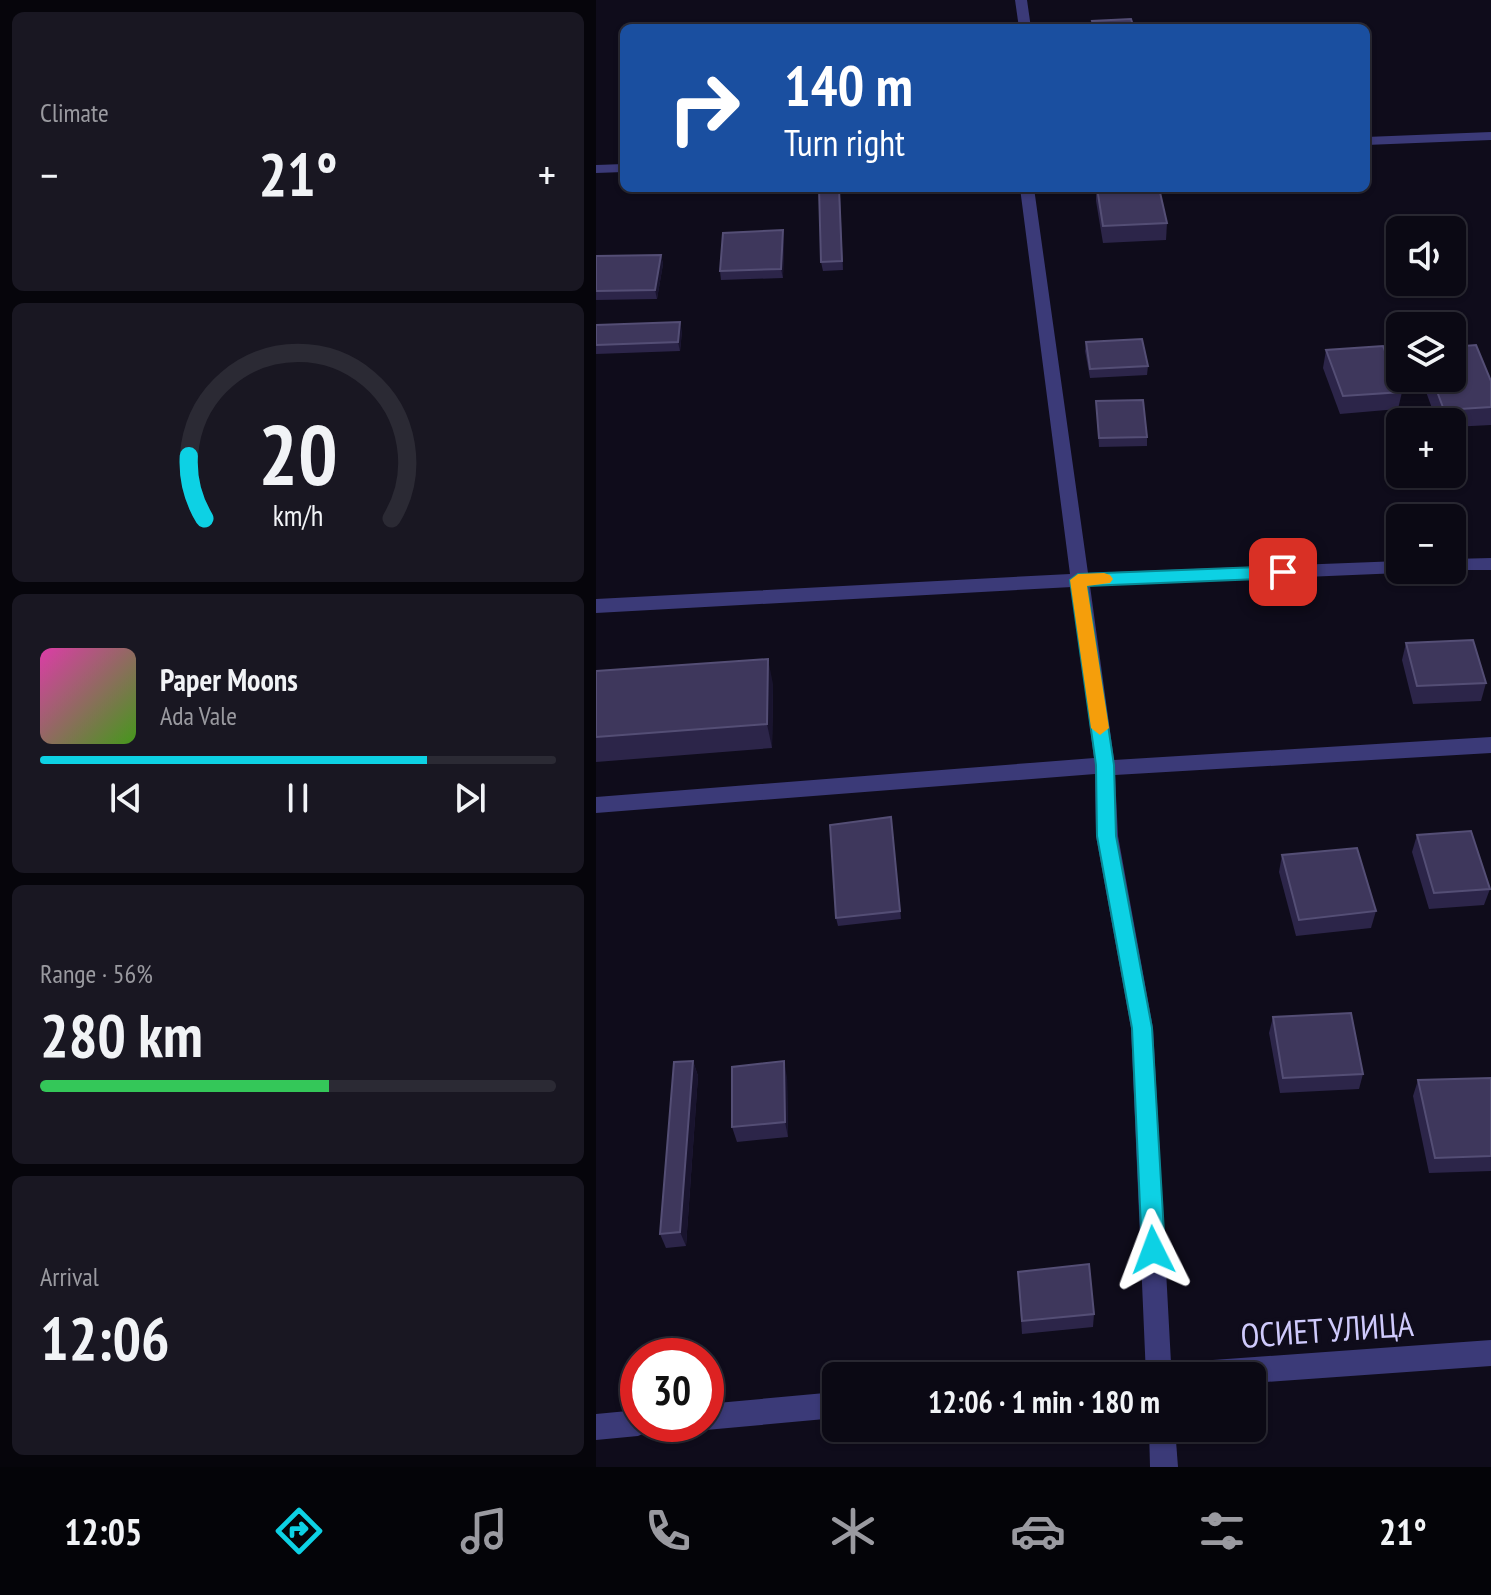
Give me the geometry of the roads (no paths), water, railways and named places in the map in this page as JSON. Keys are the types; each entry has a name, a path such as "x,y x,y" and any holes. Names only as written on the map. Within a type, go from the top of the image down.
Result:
{"street":[{"path":"1021,0 1024,24"},
{"path":"1370,141 1491,136"},
{"path":"596,169 620,168"},
{"path":"1028,192 1105,766 1107,836 1142,1028 1158,1362"},
{"path":"1466,565 1491,564"},
{"path":"596,606 1078,580 1386,568"},
{"path":"596,805 1105,766 1491,745"},
{"name":"ОСИЕТ УЛИЦА","path":"1266,1369 1491,1353"},
{"path":"724,1415 822,1406"},
{"path":"596,1427 620,1425"},
{"path":"1163,1442 1164,1467"}]}
